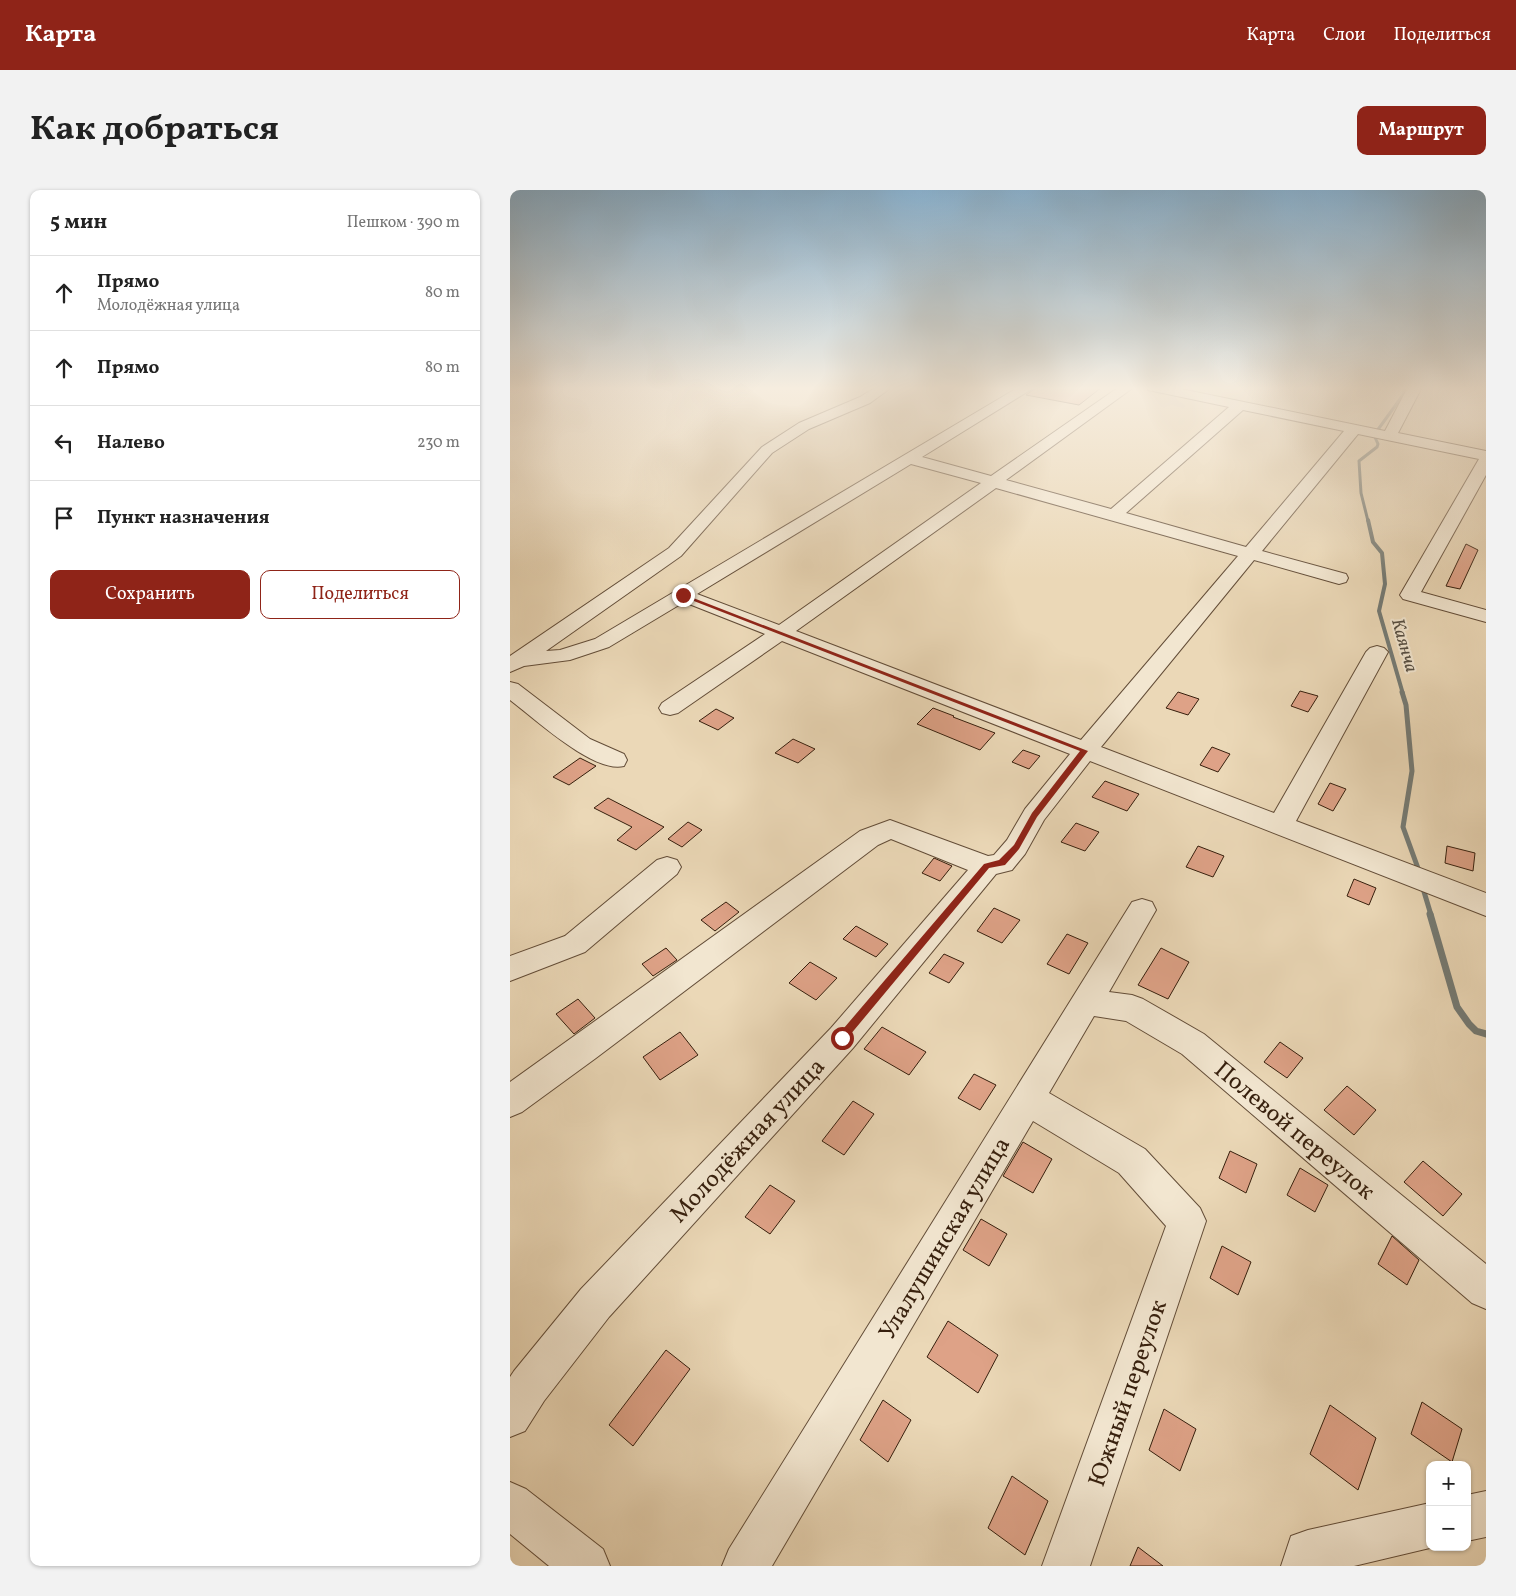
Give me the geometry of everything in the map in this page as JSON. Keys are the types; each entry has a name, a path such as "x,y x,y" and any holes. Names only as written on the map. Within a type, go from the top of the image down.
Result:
{"street":[{"path":"515,663 674,552 766,451"},
{"path":"515,663 563,656 602,643 924,451"},
{"path":"670,708 1038,451"},
{"path":"1114,515 1187,451"},
{"path":"510,1101 870,838 890,829 987,866 1002,863 1016,847 1034,815 1085,751 1335,451"},
{"path":"1463,451 1486,456"},
{"path":"911,459 1339,578"},
{"path":"1486,461 1410,595 1486,616"},
{"path":"683,595 1486,905"},
{"path":"1280,826 1377,652"},
{"path":"510,689 582,744 615,760"},
{"name":"Молодёжная улица","path":"510,1416 529,1386 595,1303 842,1038 987,866"},
{"path":"510,969 575,944 667,868"},
{"name":"Улалушинская улица","path":"746,1566 1142,910"},
{"name":"Полевой переулок","path":"1088,1002 1132,1008 1193,1044 1486,1290"},
{"name":"Южный переулок","path":"1028,1100 1132,1161 1187,1221 1066,1566"},
{"path":"510,1505 586,1566"},
{"path":"1471,1517 1486,1514"},
{"path":"1305,1566 1308,1553 1426,1527"}],"building":[{"path":"1466,544 1478,550 1460,589 1446,586"},
{"path":"1300,691 1318,696 1308,712 1291,706"},
{"path":"1178,692 1199,699 1188,715 1166,708"},
{"path":"933,708 995,733 980,750 917,724"},
{"path":"716,709 734,718 718,730 699,721"},
{"path":"793,739 815,749 798,763 775,753"},
{"path":"1212,747 1230,754 1218,772 1200,765"},
{"path":"1023,750 1040,756 1029,769 1012,762"},
{"path":"580,758 596,766 569,785 553,777"},
{"path":"1105,781 1139,794 1127,811 1092,797"},
{"path":"1330,783 1346,789 1333,811 1318,804"},
{"path":"608,798 664,827 636,850 617,840 632,827 594,808"},
{"path":"688,822 702,830 682,847 668,839"},
{"path":"1076,823 1099,832 1085,851 1061,842"},
{"path":"1198,846 1224,856 1213,877 1186,867"},
{"path":"1447,846 1475,853 1473,871 1445,863"},
{"path":"934,858 952,866 940,881 922,873"},
{"path":"1354,879 1376,888 1369,905 1347,896"},
{"path":"726,902 739,912 715,931 701,920"},
{"path":"994,908 1020,920 1002,943 977,931"},
{"path":"856,926 888,944 876,957 843,939"},
{"path":"1067,934 1088,943 1069,974 1047,964"},
{"path":"666,948 677,960 653,976 642,964"},
{"path":"1161,948 1189,962 1168,999 1138,985"},
{"path":"944,954 964,963 949,983 929,973"},
{"path":"810,962 837,978 816,1000 789,983"},
{"path":"578,999 595,1018 574,1034 556,1014"},
{"path":"882,1027 926,1052 909,1075 864,1049"},
{"path":"680,1032 698,1055 660,1080 643,1057"},
{"path":"1280,1042 1303,1058 1287,1078 1264,1062"},
{"path":"974,1074 996,1085 980,1110 958,1098"},
{"path":"1347,1086 1376,1110 1354,1135 1324,1110"},
{"path":"853,1101 874,1114 844,1155 822,1141"},
{"path":"1023,1142 1052,1159 1033,1193 1003,1176"},
{"path":"1230,1151 1257,1164 1246,1193 1219,1178"},
{"path":"1423,1161 1462,1194 1443,1216 1404,1182"},
{"path":"1300,1168 1328,1185 1315,1212 1287,1195"},
{"path":"770,1185 795,1201 770,1234 745,1217"},
{"path":"981,1219 1007,1234 989,1266 963,1250"},
{"path":"1392,1236 1419,1260 1407,1285 1378,1264"},
{"path":"1222,1246 1251,1262 1238,1295 1210,1278"},
{"path":"948,1321 998,1355 978,1393 927,1357"},
{"path":"666,1350 690,1369 633,1446 609,1425"},
{"path":"883,1400 911,1420 888,1462 860,1440"},
{"path":"1422,1402 1462,1429 1452,1461 1411,1434"},
{"path":"1330,1405 1376,1438 1358,1490 1310,1454"},
{"path":"1164,1409 1196,1429 1180,1471 1149,1450"},
{"path":"1012,1476 1048,1501 1025,1555 988,1528"},
{"path":"1138,1547 1163,1566 1130,1566"}],"waterway":[{"name":"Каянча","path":"1368,521 1361,493 1359,461 1372,451"},
{"name":"Каянча","path":"1368,520 1373,542 1382,553 1385,584 1379,611 1403,694"},
{"name":"Каянча","path":"1402,692 1406,705 1412,771 1403,827 1419,871"},
{"name":"Каянча","path":"1422,885 1431,915"},
{"name":"Каянча","path":"1430,914 1457,1007 1476,1031 1486,1034"}],"route":[{"path":"683,595 1085,751 1034,815 1016,847 1002,863 987,866 842,1038"}]}
